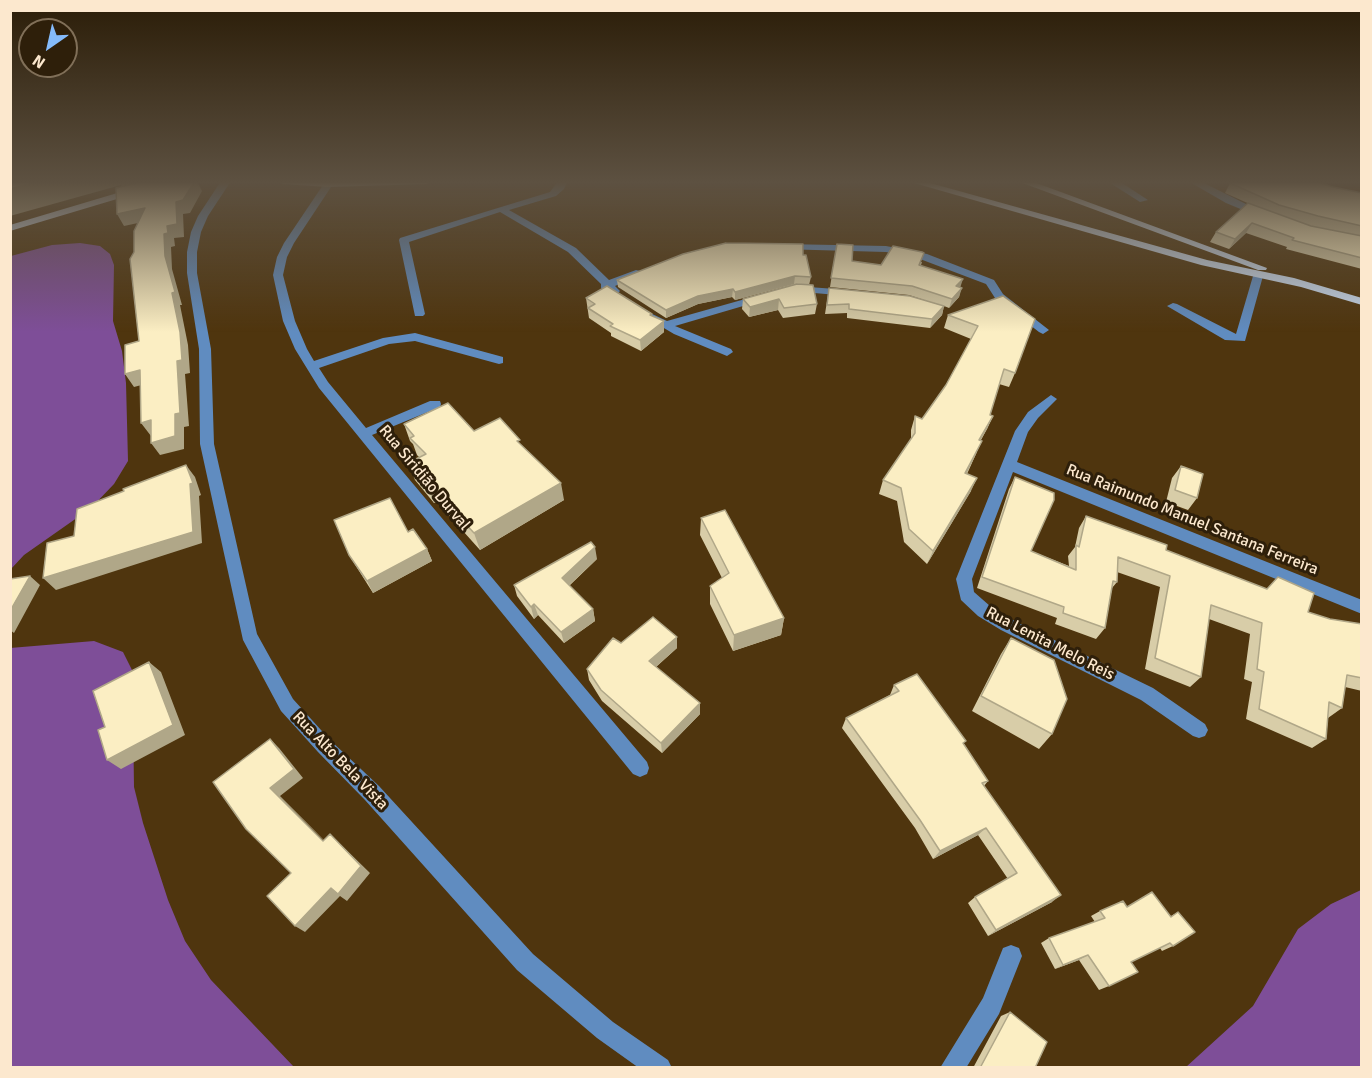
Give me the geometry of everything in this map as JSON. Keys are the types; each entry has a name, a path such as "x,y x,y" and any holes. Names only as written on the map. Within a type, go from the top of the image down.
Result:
{"main road":[{"path":"1093,231 1362,302"},
{"path":"1160,231 1299,284"},
{"path":"1160,250 1173,236"}],"street":[{"name":"Rua Alto Bela Vista","path":"196,231 192,252 192,273 204,349 207,444 249,635 287,705 324,746 372,793 525,962 605,1030 660,1068"},
{"name":"Rua Siridião Durval","path":"297,231 282,257 278,275 290,321 301,349 323,385 640,768"},
{"path":"419,314 405,240 432,231"},
{"path":"540,231 572,250 605,286 623,298"},
{"path":"768,247 886,249 923,256 990,282 999,296 1043,330"},
{"path":"605,286 651,267"},
{"path":"1173,306 1229,337 1241,338 1258,276"},
{"path":"665,325 795,289 862,294"},
{"path":"641,311 665,325 727,352"},
{"path":"311,366 387,341 415,337 499,360"},
{"name":"Rua Lenita Melo Reis","path":"1051,399 1033,415 1022,431 964,579 967,595 984,611 1007,625 1147,694 1198,730"},
{"path":"363,434 435,404"},
{"name":"Rua Raimundo Manuel Santana Ferreira","path":"1010,465 1362,608"},
{"path":"952,1068 991,1006 1011,956"}],"shaded area":[{"path":"80,243 100,246 110,254 114,265 113,321 122,351 126,383 128,461 114,484 91,508 24,555 11,569 11,256 52,245"},
{"path":"94,641 123,652 136,678 133,715 134,787 168,900 185,941 211,980 294,1067 11,1067 10,648"},
{"path":"1361,890 1361,1067 1186,1067 1253,1006 1298,929 1331,904"}],"building":[{"path":"134,231 168,231 164,234 165,256 175,292 172,293 180,332 182,360 177,361 180,413 175,414 175,436 151,443 151,420 141,423 140,370 125,374 125,345 139,341 130,259 134,252"},
{"path":"1217,231 1243,231 1235,239"},
{"path":"1275,231 1338,231 1362,236 1362,258 1292,240 1294,238"},
{"path":"726,243 803,244 803,255 806,255 811,277 795,276 735,292 733,289 698,296 666,310 617,280 683,254"},
{"path":"837,244 853,245 852,261 881,265 893,246 922,252 924,253 919,265 963,279 956,286 962,288 952,299 912,286 831,278"},
{"path":"797,284 813,285 817,304 784,308 779,299 750,307 743,299"},
{"path":"607,286 652,314 650,315 664,321 640,340 610,326 613,324 588,308 595,304 586,298"},
{"path":"829,288 910,296 944,306 932,319 849,309 849,304 827,305"},
{"path":"1003,296 1035,319 1015,373 1004,369 990,415 993,416 979,440 982,441 965,473 977,478 933,551 909,529 901,488 883,480 915,433 915,416 922,419 946,385 978,326 948,315"},
{"path":"448,403 474,431 500,418 520,440 517,441 561,483 474,533 430,485 427,486 408,463 426,454 410,438 414,436 404,424"},
{"path":"186,465 193,483 190,484 193,532 43,578 47,543 74,536 77,509"},
{"path":"1181,466 1203,474 1197,498 1175,490"},
{"path":"1015,477 1054,493 1054,500 1031,551 1076,570 1076,545 1079,547 1086,516 1167,545 1166,550 1267,589 1278,577 1314,593 1308,612 1330,619 1362,624 1362,678 1347,675 1342,708 1329,702 1326,739 1259,709 1264,672 1257,669 1262,623 1211,605 1201,677 1155,658 1170,576 1118,557 1117,582 1113,581 1105,628 1063,613 1064,607 982,577"},
{"path":"390,498 408,532 413,529 427,549 367,581 349,555 334,520"},
{"path":"725,510 784,618 734,635 710,586 729,573 701,518"},
{"path":"591,542 595,547 562,578 593,609 561,632 534,604 531,607 514,585"},
{"path":"30,576 10,611 10,579"},
{"path":"653,617 677,637 649,661 700,703 661,743 601,690 587,669 613,638 621,643"},
{"path":"1011,638 1054,660 1067,699 1052,734 981,696"},
{"path":"149,662 173,725 107,760 98,730 105,727 93,691"},
{"path":"917,674 966,741 963,743 988,781 982,783 1061,895 996,930 975,897 1017,873 986,828 940,851 846,718 899,691 894,685"},
{"path":"270,739 294,769 270,788 323,841 330,834 361,866 338,894 331,888 295,926 267,896 291,873 246,829 213,782"},
{"path":"1152,892 1171,917 1178,912 1195,932 1173,946 1170,943 1131,962 1138,972 1109,986 1088,955 1063,965 1049,938 1105,918 1100,911 1123,901 1127,907"},
{"path":"1010,1012 1047,1042 1035,1068 980,1068"}]}
